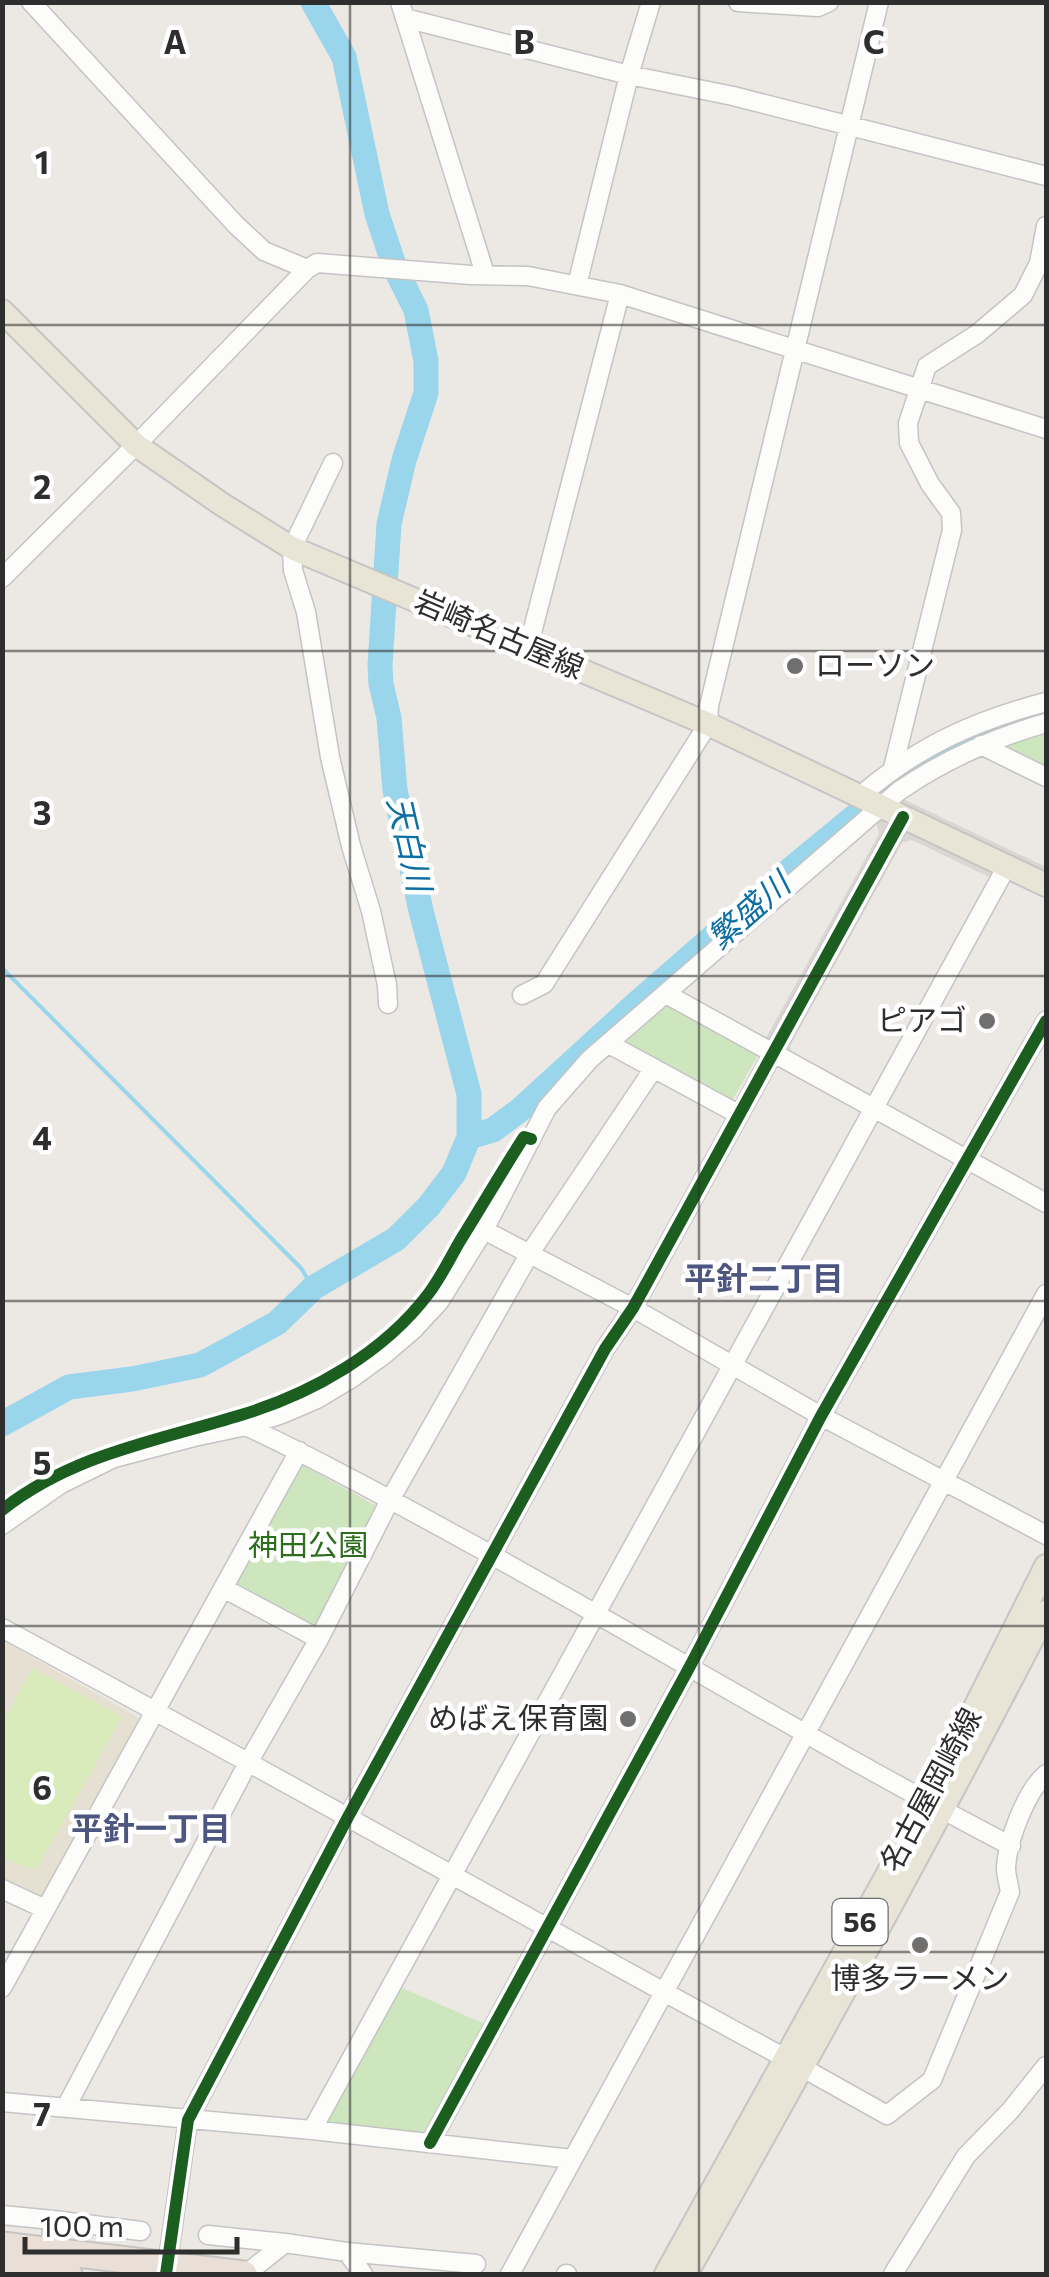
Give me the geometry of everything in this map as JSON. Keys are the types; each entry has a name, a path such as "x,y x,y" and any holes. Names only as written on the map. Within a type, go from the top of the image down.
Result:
{"highway":[{"path":"2,2245 167,2270 245,2274"},
{"path":"2,2267 69,2274"}],"main road":[{"name":"岩崎名古屋線","path":"2,310 136,445 292,548 708,724 1046,885"},
{"name":"名古屋岡崎線","path":"935,1807 1046,1566"},
{"name":"名古屋岡崎線","path":"686,2274 794,2063 1046,1612"},
{"name":"名古屋岡崎線","path":"666,2274 794,2063"}],"street":[{"path":"30,2 236,226 264,251 307,269"},
{"path":"577,285 651,2"},
{"path":"738,2 818,7 829,2"},
{"path":"522,995 544,984 708,724 709,706 879,2"},
{"path":"403,10 478,274"},
{"path":"403,10 629,75 734,96 1046,176"},
{"path":"2,1525 61,1484 114,1458 246,1426 317,1399 385,1354 439,1302 484,1230 547,1108 590,1059 666,994 871,801 893,768 952,530 951,514 909,443 908,423 927,366 977,334 1023,295 1039,263 1046,226"},
{"path":"2,578 317,263 528,276 620,294 1046,429"},
{"path":"528,648 620,294"},
{"path":"332,462 292,548 293,570 306,612 330,756 371,911 388,1004"},
{"path":"893,768 954,734 1046,702"},
{"path":"871,801 981,745 1046,723"},
{"path":"981,745 1046,777"},
{"path":"167,2270 188,2120 605,1349 632,1308 904,817"},
{"path":"312,2130 1007,866"},
{"path":"666,994 1046,1203"},
{"path":"430,2142 689,1668 821,1416 1046,1021"},
{"path":"609,1044 738,1114"},
{"path":"66,2107 250,1761 320,1639 390,1500 530,1253 654,1068"},
{"path":"484,1230 1046,1536"},
{"path":"510,2274 1046,1294"},
{"path":"246,1426 595,1612 935,1807 1011,1846"},
{"path":"2,1988 298,1451"},
{"path":"223,1588 320,1639"},
{"path":"2,1628 250,1761 888,2116 932,2080 1010,1892 1006,1867 1020,1814 1046,1774"},
{"path":"2,1888 45,1909"},
{"path":"893,2274 966,2156 1046,2066"},
{"path":"2,2102 572,2159"},
{"path":"2,2214 141,2231"},
{"path":"50,2251 53,2220"},
{"path":"208,2236 476,2264"},
{"path":"245,2274 285,2243"},
{"path":"347,2252 364,2274"}],"shaded area":[{"path":"899,797 1046,867 1046,875 902,805"},
{"path":"880,817 887,830 772,1039 760,1038 767,1036 879,834 872,820"},
{"path":"911,832 992,871 993,879 912,840 902,843 790,1046 792,1054 785,1045 903,834"},
{"path":"2,1640 136,1716 139,1723 44,1896 38,1897 3,1878"}],"green space":[{"path":"1046,729 1046,770 1007,751 1007,740"},
{"path":"662,1002 755,1049 757,1057 733,1099 727,1101 625,1046 625,1034"},
{"name":"神田公園","path":"302,1465 380,1508 314,1629 233,1585"},
{"path":"33,1668 122,1717 36,1870 2,1858 3,1722"},
{"path":"400,1987 487,2025 425,2132 320,2126"}],"waterway":[{"name":"天白川","path":"2,1424 69,1387 200,1365 277,1323 313,1288 396,1239 429,1206 454,1173 469,1137 469,1094 421,911 395,790 389,718 381,684 389,524 426,393 426,361 416,310 395,268 377,214 344,57 313,2"},
{"name":"繁盛川","path":"469,1137 493,1130 520,1110 790,870 916,766 962,741 1046,712"},
{"path":"2,968 301,1268 313,1288"}],"cycle path":[{"path":"166,2274 188,2120 348,1817 903,817"},
{"path":"430,2143 689,1668 821,1416 1046,1021"},
{"path":"2,1510 57,1475 87,1462 267,1406 344,1369 390,1334 429,1293 524,1137 531,1139"}],"place":[{"name":"ローソン","path":"795,666"},
{"name":"ピアゴ","path":"987,1021"},
{"name":"めばえ保育園","path":"628,1719"},
{"name":"博多ラーメン","path":"920,1945"}],"district":[{"name":"平針二丁目","path":"764,1279"},
{"name":"平針一丁目","path":"151,1829"}]}
